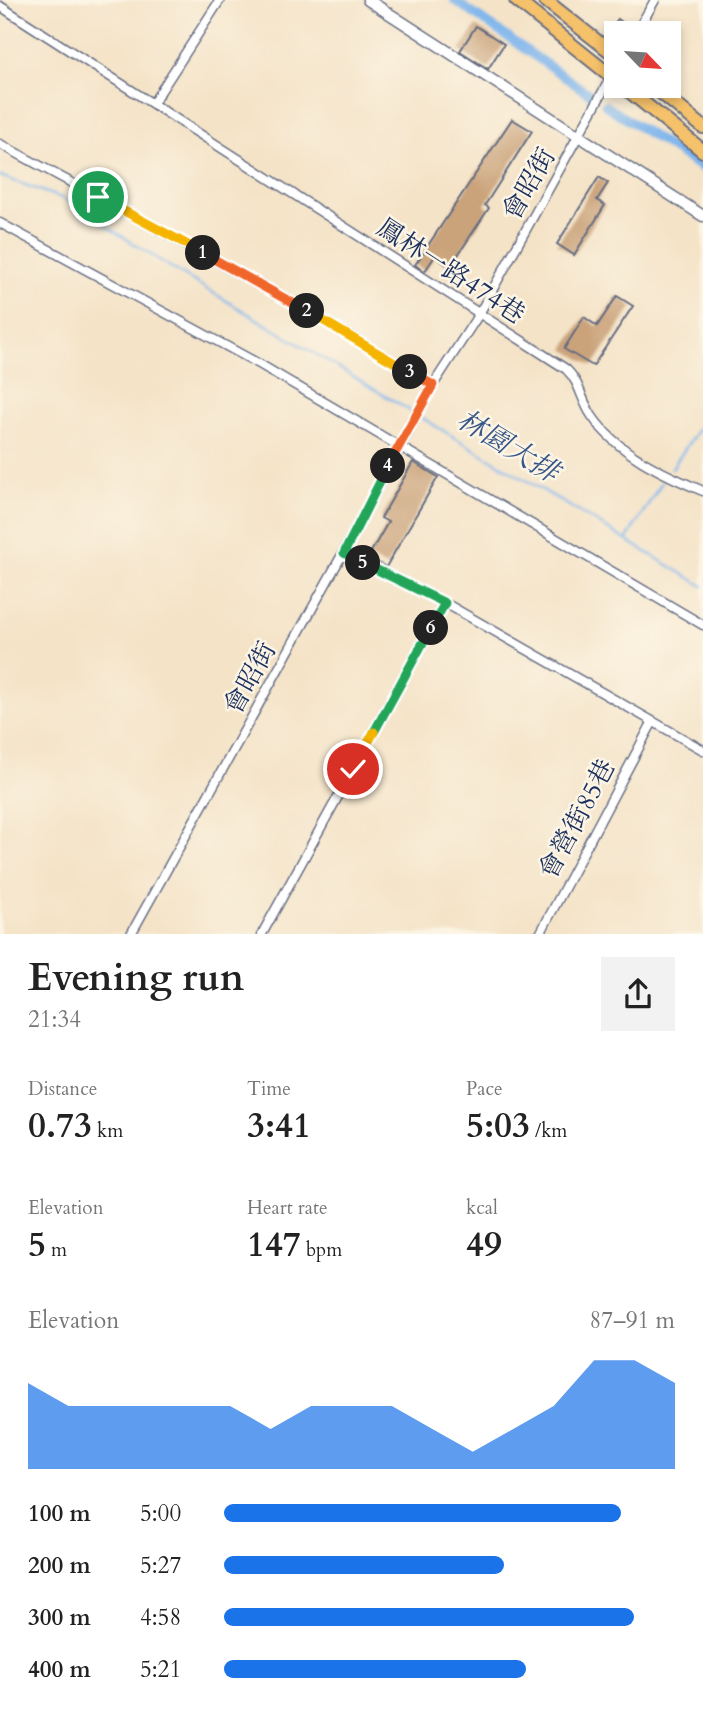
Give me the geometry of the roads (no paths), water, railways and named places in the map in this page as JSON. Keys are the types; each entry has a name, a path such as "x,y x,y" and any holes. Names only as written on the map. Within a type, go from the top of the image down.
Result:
{"main road":[{"path":"516,0 604,66"},
{"path":"545,0 604,47"},
{"path":"639,98 703,151"},
{"path":"668,98 703,127"}],"street":[{"path":"153,103 220,0"},
{"path":"368,0 703,216"},
{"path":"643,21 655,0"},
{"name":"鳳林一路474巷","path":"0,5 575,377 588,410 617,445 703,491"},
{"name":"會昭街","path":"131,934 344,553 400,443 431,388 479,314 604,92"},
{"path":"0,144 304,309 431,388"},
{"path":"0,223 400,443 703,625"},
{"path":"344,553 445,603 703,750"},
{"path":"262,934 445,603"},
{"name":"會營街85巷","path":"540,934 652,723"}],"waterway":[{"path":"454,0 592,96"},
{"path":"605,105 703,169"},
{"name":"林園大排","path":"0,176 64,199 175,270 703,586"},
{"path":"672,468 703,422"},
{"path":"626,540 662,482"}]}
